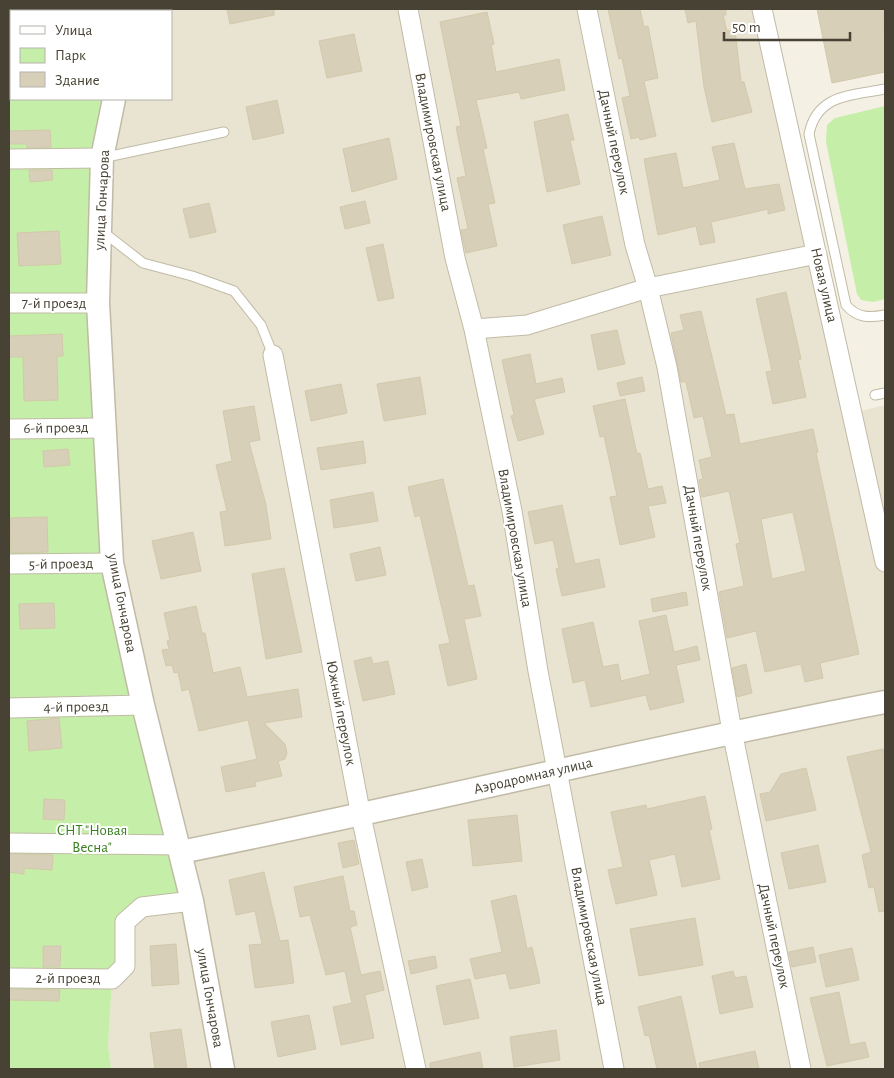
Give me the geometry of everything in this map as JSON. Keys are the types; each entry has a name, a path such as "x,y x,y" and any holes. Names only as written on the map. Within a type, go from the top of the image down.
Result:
{"street":[{"name":"Владимировская улица","path":"408,9 454,258 474,329 512,511 538,671 614,1069"},
{"name":"Дачный переулок","path":"587,9 635,245 648,288 667,367 732,731 801,1069"},
{"name":"Новая улица","path":"762,9 885,562"},
{"name":"улица Гончарова","path":"114,100 102,158 98,303 112,563 143,705 181,849 223,1069"},
{"path":"9,159 102,158"},
{"path":"474,329 527,325 648,288 817,254"},
{"name":"7-й проезд","path":"9,303 98,303"},
{"name":"Южный переулок","path":"273,355 360,816 416,1069"},
{"name":"6-й проезд","path":"9,429 104,428"},
{"name":"5-й проезд","path":"9,564 112,563"},
{"name":"Аэродромная улица","path":"181,849 360,816 732,731 885,702"},
{"name":"4-й проезд","path":"9,708 143,705"},
{"path":"9,844 181,849"},
{"name":"2-й проезд","path":"9,978 112,979 125,966 125,922 142,907 192,901"}],"lane":[{"path":"885,89 829,102 819,110 812,120 809,134 846,305 852,312 862,317 885,315"},
{"path":"102,158 224,132"},
{"path":"100,230 143,263 192,276 234,291 261,325 273,355"},
{"path":"875,395 885,393"}],"shaded area":[{"path":"762,9 853,413 885,405 885,1069 111,1069 108,1046 112,979 143,705 104,428 114,100 172,100 172,10 134,10"}],"green space":[{"name":"СНТ \"Новая Весна\"","path":"9,9 135,9 10,10 10,100 114,100 102,158 112,563 192,901 142,907 112,979 108,1046 111,1069 9,1069"},
{"path":"885,106 885,299 873,302 861,300 857,294 826,142 827,125 835,118"}],"building":[{"path":"227,9 274,9 274,15 230,24"},
{"path":"608,9 640,9 644,27 648,26 658,78 644,81 656,136 640,140 639,137 631,139 622,98 630,96 622,58 619,59"},
{"path":"685,9 726,9 726,15 723,15 727,31 735,30 741,82 744,82 752,112 712,122 704,87 696,21 688,23"},
{"path":"817,9 884,9 885,72 832,83"},
{"path":"487,12 494,44 491,45 496,72 559,59 565,90 521,99 519,92 476,100 487,148 483,149 495,203 488,204 497,246 466,253 461,230 468,229 457,178 466,176 456,127 461,126 440,22"},
{"path":"354,34 362,71 327,78 319,41"},
{"path":"277,100 284,133 253,140 246,107"},
{"path":"568,114 574,140 570,140 580,184 547,192 534,122"},
{"path":"50,130 51,147 27,148 27,144 9,144 9,131"},
{"path":"389,138 397,179 352,192 343,149"},
{"path":"734,143 745,189 779,184 785,210 768,214 768,209 711,222 715,242 700,245 696,226 658,235 644,159 676,153 683,188 720,180 712,147"},
{"path":"29,170 52,170 53,180 30,182"},
{"path":"365,201 370,223 345,229 340,207"},
{"path":"209,203 216,232 190,238 183,209"},
{"path":"602,216 611,255 572,264 563,225"},
{"path":"59,231 61,264 19,266 17,233"},
{"path":"383,244 394,298 378,301 366,248"},
{"path":"786,292 801,359 798,360 806,397 773,404 766,372 772,371 756,299"},
{"path":"701,311 726,415 734,414 740,444 813,429 818,452 816,453 859,654 820,663 823,678 805,682 801,664 765,672 756,631 727,638 719,592 744,586 736,544 740,543 729,491 702,497 699,480 703,479 699,460 712,457 703,416 694,418 686,382 681,382 671,333 684,330 680,315","holes":["793,512 806,571 772,579 761,519"]},
{"path":"617,330 625,364 598,370 591,335"},
{"path":"62,334 63,356 57,356 58,400 24,401 23,357 9,357 9,336"},
{"path":"530,354 536,384 562,378 565,392 534,399 544,434 518,441 511,416 514,415 502,360"},
{"path":"420,377 426,414 384,421 377,384"},
{"path":"642,377 645,391 620,396 617,383"},
{"path":"341,384 347,413 311,421 305,391"},
{"path":"625,399 637,454 640,453 648,489 662,486 666,503 648,506 655,537 620,545 610,497 617,496 604,436 600,437 593,406"},
{"path":"254,406 260,440 249,442 266,505 271,539 225,546 220,512 227,511 216,465 232,461 223,411"},
{"path":"363,441 366,463 321,470 317,448"},
{"path":"68,449 70,465 44,467 43,451"},
{"path":"443,479 468,586 474,585 481,616 464,619 477,679 448,686 439,645 450,643 420,515 415,517 408,487"},
{"path":"373,492 378,521 334,528 330,500"},
{"path":"562,505 575,564 599,559 605,587 562,596 556,569 559,568 553,540 535,544 528,512"},
{"path":"47,517 48,552 11,553 10,518"},
{"path":"193,532 201,571 161,579 152,541"},
{"path":"380,547 386,575 356,581 350,554"},
{"path":"284,568 302,652 266,659 252,574"},
{"path":"686,592 688,605 653,612 651,599"},
{"path":"54,603 55,628 20,629 19,604"},
{"path":"196,606 202,633 205,633 213,673 240,667 247,697 298,689 302,717 264,723 285,744 287,753 285,759 278,761 282,776 255,782 256,786 226,792 221,767 257,759 248,720 199,731 189,689 182,691 178,672 174,673 172,665 166,666 162,650 169,649 167,641 170,640 164,613"},
{"path":"666,615 674,652 697,646 700,660 676,665 684,702 650,710 646,695 591,707 585,680 573,683 562,629 593,622 603,667 618,664 621,681 650,674 639,621"},
{"path":"371,657 373,664 388,661 395,694 363,701 354,661"},
{"path":"746,664 752,693 737,697 732,668"},
{"path":"59,718 62,748 29,751 27,721"},
{"path":"883,749 885,758 885,911 879,912 874,887 869,888 862,855 871,852 847,757"},
{"path":"806,768 816,810 766,821 760,794 770,792 781,774"},
{"path":"705,796 712,829 709,830 720,879 682,887 675,854 649,860 657,895 616,904 608,870 623,867 611,812 646,805 647,809"},
{"path":"44,799 65,800 64,820 43,819"},
{"path":"517,815 522,861 473,866 468,820"},
{"path":"354,840 359,864 343,868 338,843"},
{"path":"818,845 826,882 789,889 781,853"},
{"path":"9,854 53,855 52,870 24,868 24,874 9,872"},
{"path":"422,859 428,887 412,891 406,862"},
{"path":"264,872 280,941 288,940 294,983 255,988 249,945 262,944 255,911 236,915 229,880"},
{"path":"343,876 350,911 354,911 357,925 350,927 361,975 380,971 384,990 365,995 374,1038 341,1045 333,1007 352,1003 345,971 326,975 310,915 300,917 294,887"},
{"path":"516,895 527,949 532,947 540,983 510,989 506,973 475,979 470,959 502,952 491,901"},
{"path":"695,918 703,965 639,976 630,929"},
{"path":"176,944 179,984 152,986 150,946"},
{"path":"43,946 61,946 60,967 43,967"},
{"path":"813,947 816,962 792,967 789,952"},
{"path":"852,948 859,980 826,987 819,955"},
{"path":"435,956 437,968 411,974 408,961"},
{"path":"733,971 735,978 746,976 753,1007 720,1014 712,976"},
{"path":"470,979 479,1018 444,1025 436,986"},
{"path":"9,989 60,990 59,1001 9,1000"},
{"path":"839,992 850,1045 865,1042 869,1057 827,1066 810,998"},
{"path":"681,996 697,1069 657,1069 649,1035 645,1036 638,1007"},
{"path":"309,1015 316,1049 278,1057 271,1022"},
{"path":"181,1029 187,1069 155,1069 150,1033"},
{"path":"556,1030 560,1060 514,1067 510,1037"},
{"path":"755,1051 759,1069 700,1069 699,1063"},
{"path":"480,1052 483,1069 430,1069 430,1063"}]}
